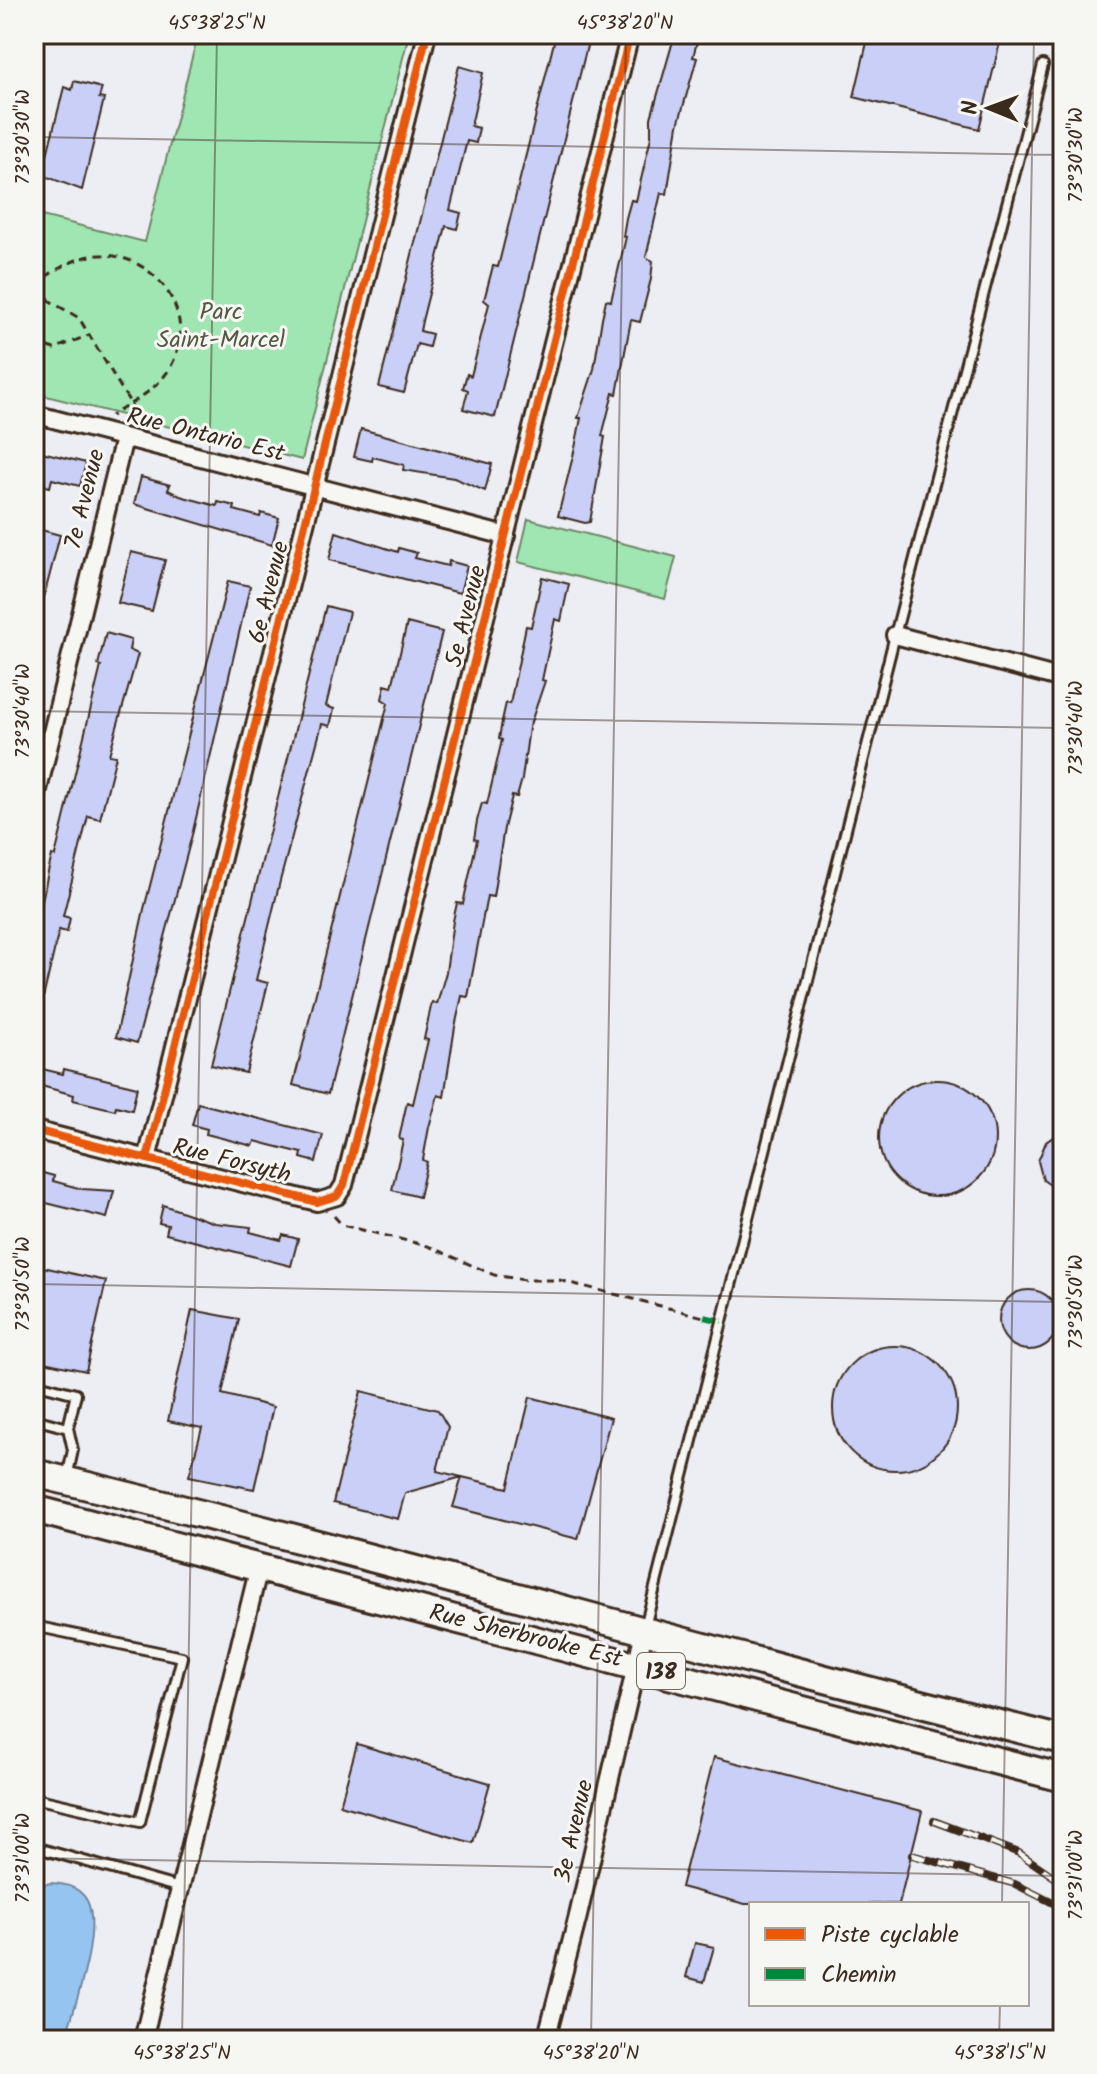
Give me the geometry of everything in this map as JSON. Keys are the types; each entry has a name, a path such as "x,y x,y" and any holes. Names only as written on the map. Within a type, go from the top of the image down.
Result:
{"main road":[{"name":"Rue Sherbrooke Est","path":"34,1473 267,1530 644,1632 1063,1740"},
{"path":"46,1512 67,1481"},
{"name":"Rue Sherbrooke Est","path":"46,1512 1063,1778"},
{"path":"259,1567 267,1530"}],"street":[{"name":"6e Avenue","path":"147,1159 427,34"},
{"name":"5e Avenue","path":"330,1207 344,1185 630,34"},
{"name":"Rue Ontario Est","path":"34,414 506,536"},
{"name":"7e Avenue","path":"34,806 124,438"},
{"path":"895,635 1063,679"},
{"name":"Rue Forsyth","path":"34,1130 330,1207"},
{"path":"143,2040 259,1567"},
{"name":"3e Avenue","path":"546,2040 644,1632"}],"lane":[{"path":"644,1632 895,635 1043,65"},
{"path":"34,1383 76,1394 68,1428 73,1450 67,1481"},
{"path":"34,1419 68,1428"},
{"path":"34,1626 182,1657 140,1822 34,1798"},
{"path":"34,1847 180,1888"}],"path":[{"path":"34,285 74,261 97,255 120,256 143,265 161,280 174,301 179,324 178,348 169,370 153,388 91,429"},
{"path":"34,273 50,301 79,318 156,446"},
{"path":"34,342 54,349 89,335"},
{"path":"330,1207 342,1225 428,1246 494,1275 574,1283 704,1317"}],"green space":[{"name":"Parc Saint-Marcel","path":"198,34 409,34 302,460 34,393 34,214 145,242"},
{"path":"528,519 676,557 665,599 518,562"}],"water":[{"path":"63,1884 81,1893 89,1905 90,1941 65,2040 34,2040 34,1886"}],"building":[{"path":"556,34 590,34 495,417 463,409 468,390 463,388 467,374 471,376 489,304 484,300 493,266 498,267"},
{"path":"675,34 699,34 693,57 697,58 678,125 667,194 661,193 646,257 653,261 651,279 640,322 631,320 617,394 613,393 602,436 605,437 590,522 585,523 558,516 575,448 581,418 578,418 594,369 606,300 611,301 626,237 623,236 626,218 631,200 636,201 651,137 651,118"},
{"path":"869,34 1002,34 979,129 854,97"},
{"path":"459,66 483,73 471,126 479,128 476,143 467,141 450,210 461,213 457,229 446,226 422,321 420,331 432,334 429,347 417,344 404,393 379,387"},
{"path":"74,81 102,88 99,98 104,99 82,190 42,175 64,87 72,90"},
{"path":"361,429 492,464 485,491 454,478 403,470 404,465 373,457 372,461 354,457"},
{"path":"34,450 86,463 80,486 52,479 50,487 34,483"},
{"path":"141,477 170,485 168,490 180,496 217,506 218,502 235,506 234,510 260,517 261,513 279,518 272,545 134,504"},
{"path":"34,528 60,535 39,616 34,616"},
{"path":"336,532 398,552 399,548 417,553 415,558 448,566 449,561 467,566 460,593 329,560"},
{"path":"131,552 165,560 152,611 118,603"},
{"path":"542,577 569,584 561,621 555,619 542,680 545,681 529,728 522,779 517,797 512,796 504,828 493,897 487,896 468,997 462,996 444,1097 438,1095 429,1127 423,1160 427,1162 419,1197 392,1190 403,1140 399,1139 407,1102 413,1104 428,1040 424,1039 432,1002 437,1004 446,972 457,903 463,904 477,840 474,839 477,821 482,803 487,804 502,740 499,739 506,703 510,704 526,626 531,627"},
{"path":"228,581 250,586 193,831 137,1043 116,1037 144,909"},
{"path":"326,606 349,612 326,706 334,709 330,726 322,724 256,980 268,983 246,1073 211,1065"},
{"path":"407,623 442,632 328,1094 293,1085 388,703 382,699 385,685 392,687"},
{"path":"106,633 131,640 129,650 138,654 109,755 116,756 100,819 88,816 63,916 70,918 67,932 59,930 40,1011 34,1010 34,940 52,855 55,856 101,666 98,665"},
{"path":"34,1067 63,1074 64,1069 137,1087 132,1110 116,1106 115,1110 73,1100 74,1095 34,1084"},
{"path":"937,1080 959,1085 978,1097 990,1116 995,1138 990,1160 978,1179 959,1191 937,1196 915,1191 896,1179 884,1160 879,1138 884,1116 896,1097 915,1085"},
{"path":"198,1103 323,1135 316,1162 301,1158 302,1153 255,1141 253,1146 206,1134 207,1129 192,1125"},
{"path":"1063,1130 1063,1194 1043,1180 1038,1161 1046,1142"},
{"path":"39,1172 54,1176 53,1181 82,1189 114,1191 107,1218 34,1200"},
{"path":"163,1205 215,1223 251,1227 250,1232 281,1240 283,1235 298,1239 291,1266 166,1234 168,1225 159,1223"},
{"path":"34,1265 106,1281 86,1371 34,1360"},
{"path":"1029,1290 1040,1292 1050,1299 1057,1309 1057,1331 1050,1341 1040,1348 1029,1350 1018,1348 1008,1341 1001,1331 999,1320 1001,1309 1008,1299 1018,1292"},
{"path":"192,1310 239,1319 222,1394 273,1407 254,1489 189,1476 202,1428 168,1421"},
{"path":"895,1346 919,1350 939,1364 953,1384 957,1408 953,1432 939,1452 919,1466 895,1470 871,1466 851,1452 837,1432 833,1408 837,1384 851,1364 871,1350"},
{"path":"361,1391 438,1410 448,1427 437,1471 462,1477 405,1493 398,1519 333,1503"},
{"path":"530,1397 611,1418 578,1539 453,1507 462,1477 508,1488"},
{"path":"357,1744 490,1783 473,1843 340,1805"},
{"path":"714,1757 922,1811 899,1902 745,1904 681,1887"},
{"path":"695,1943 714,1947 704,1982 686,1977"}],"railway":[{"path":"934,1821 1019,1853 1063,1883"},
{"path":"912,1855 1015,1884 1063,1908"}],"marked path":[{"path":"704,1317 722,1321"}],"cycle path":[{"path":"147,1159 427,34"},
{"path":"34,1130 317,1202 337,1196 344,1185 630,34"}]}
